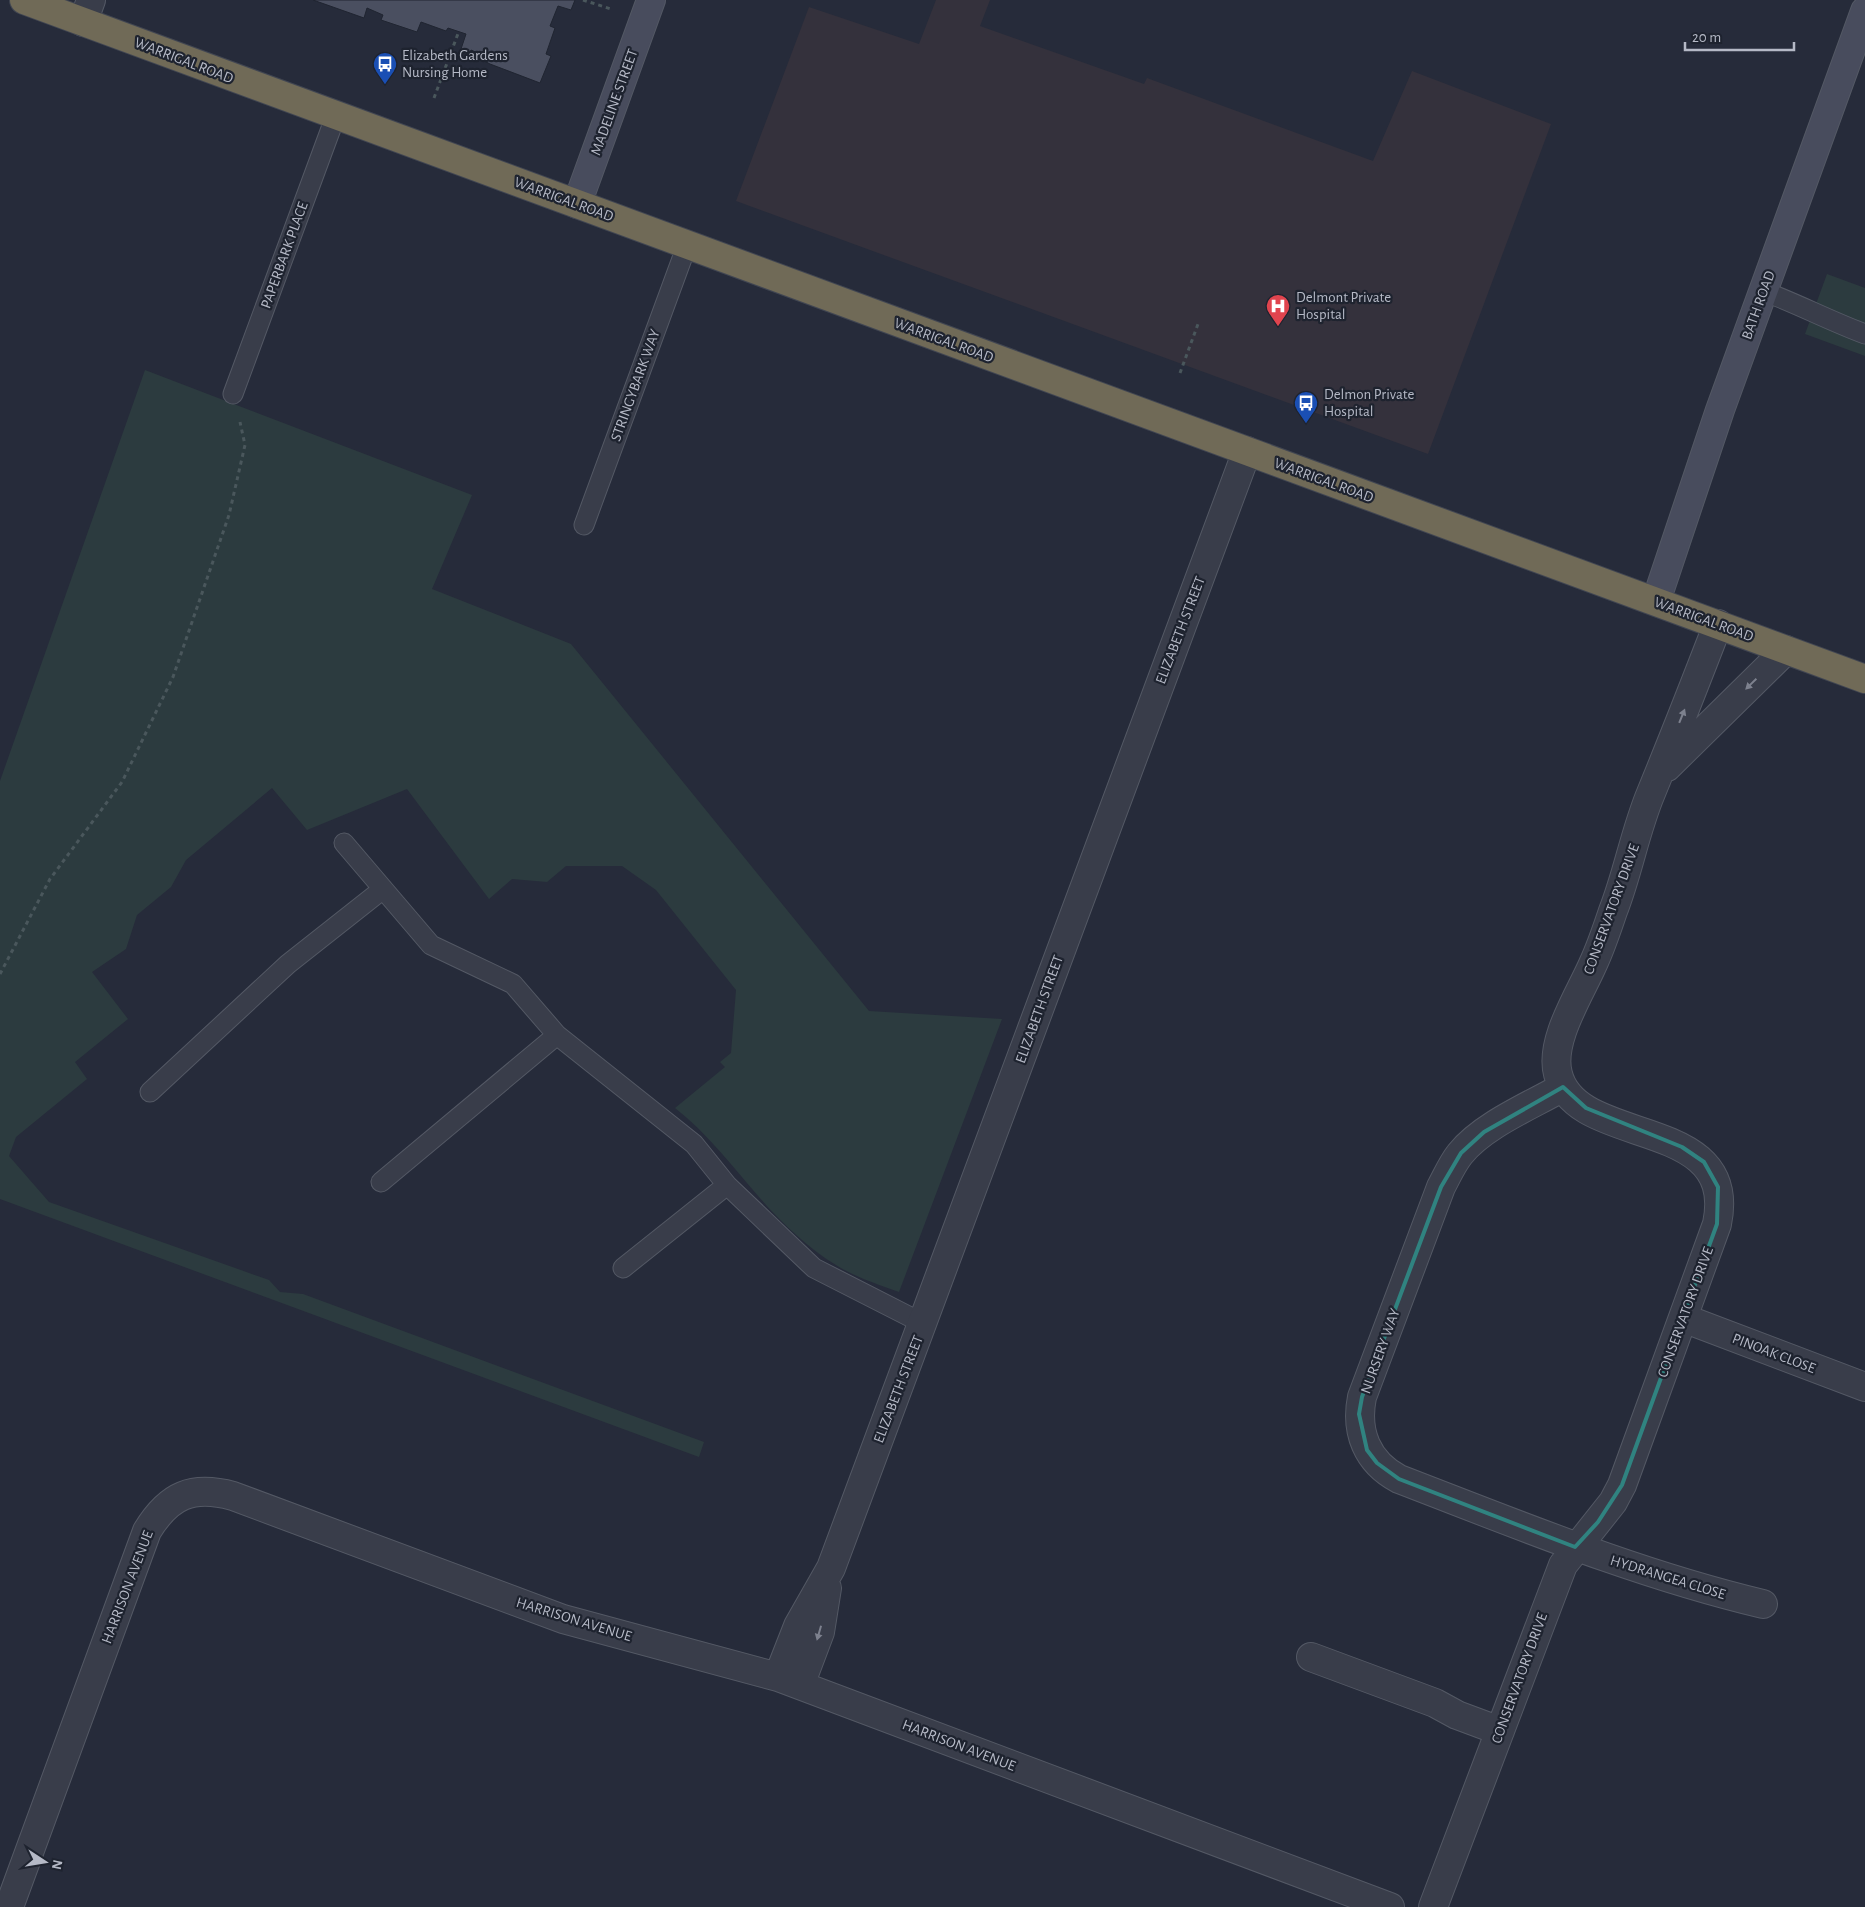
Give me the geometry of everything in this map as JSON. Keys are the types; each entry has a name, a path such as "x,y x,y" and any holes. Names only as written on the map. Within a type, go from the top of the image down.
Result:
{"highway":[{"name":"WARRIGAL ROAD","path":"24,0 87,11 336,115 1865,679"}],"street":[{"name":"MADELINE STREET","path":"577,204 651,0"},
{"name":"BATH ROAD","path":"1656,601 1720,410 1865,11"},
{"name":"ELIZABETH STREET","path":"789,1681 820,1632 831,1568 1247,451"},
{"name":"CONSERVATORY DRIVE","path":"1433,1907 1553,1587 1563,1565 1575,1547 1608,1509 1622,1485 1717,1224 1720,1202 1713,1176 1704,1162 1693,1153 1586,1108 1572,1098 1563,1086 1558,1075 1556,1061 1564,1028 1624,883 1651,793 1718,624"},
{"name":"CONSERVATORY DRIVE","path":"1658,778 1670,762 1786,650"},
{"name":"NURSERY WAY","path":"1563,1086 1484,1132 1461,1153 1451,1168 1441,1187 1369,1379 1359,1414 1361,1432 1367,1450 1388,1473 1575,1547"},
{"name":"PINOAK CLOSE","path":"1682,1318 1865,1387"},
{"name":"HARRISON AVENUE","path":"9,1907 147,1532 156,1517 168,1506 194,1491 210,1491 233,1496 563,1619 789,1681 1390,1907"},
{"name":"HYDRANGEA CLOSE","path":"1575,1547 1675,1582 1763,1604"},
{"path":"1311,1657 1435,1703 1457,1715 1500,1731"}],"lane":[{"name":"PAPERBARK PLACE","path":"233,394 336,115"},
{"name":"STRINGYBARK WAY","path":"584,525 687,246"},
{"path":"1763,291 1808,308 1832,322 1865,334"},
{"path":"344,843 431,945 513,984 557,1035 694,1144 727,1184 814,1268 922,1324"},
{"path":"150,1092 288,964 383,889"},
{"path":"381,1182 557,1035"},
{"path":"623,1268 727,1184"}],"path":[{"path":"583,0 611,10"},
{"path":"434,98 459,31"},
{"path":"1180,373 1198,324"},
{"path":"0,974 50,879 122,782 173,677 229,515 245,445 233,394"}],"highlighted area":[{"path":"1563,1087 1586,1108 1682,1147 1704,1162 1718,1187 1717,1224 1622,1485 1598,1522 1575,1547 1399,1479 1377,1463 1367,1450 1359,1414 1362,1397 1441,1187 1461,1153 1484,1132"}],"shaded area":[{"name":"Delmont Private Hospital","path":"936,0 990,0 980,26 1144,84 1147,78 1373,161 1412,71 1551,124 1428,454 736,201 809,7 919,44"},
{"path":"1827,274 1865,288 1865,356 1805,334"},
{"path":"145,370 472,495 432,589 571,644 869,1011 1002,1019 899,1292 843,1269 805,1242 767,1206 709,1139 675,1108 725,1067 720,1062 731,1053 736,990 656,890 622,866 566,866 547,882 512,879 489,899 407,789 307,830 272,788 186,860 171,887 137,915 126,949 92,972 128,1019 75,1062 87,1079 16,1137 9,1156 49,1202 269,1280 280,1292 303,1294 704,1442 699,1457 0,1199 0,781"}],"building":[{"path":"313,0 575,0 571,10 558,6 550,26 555,28 546,54 551,56 540,83 490,64 477,57 478,53 471,50 469,55 460,52 466,34 448,28 446,31 421,22 417,32 381,20 383,15 367,8 364,18"}],"place":[{"name":"Elizabeth Gardens Nursing Home","path":"385,85"},
{"name":"Delmont Private Hospital","path":"1278,327"},
{"name":"Delmon Private Hospital","path":"1306,424"}]}
